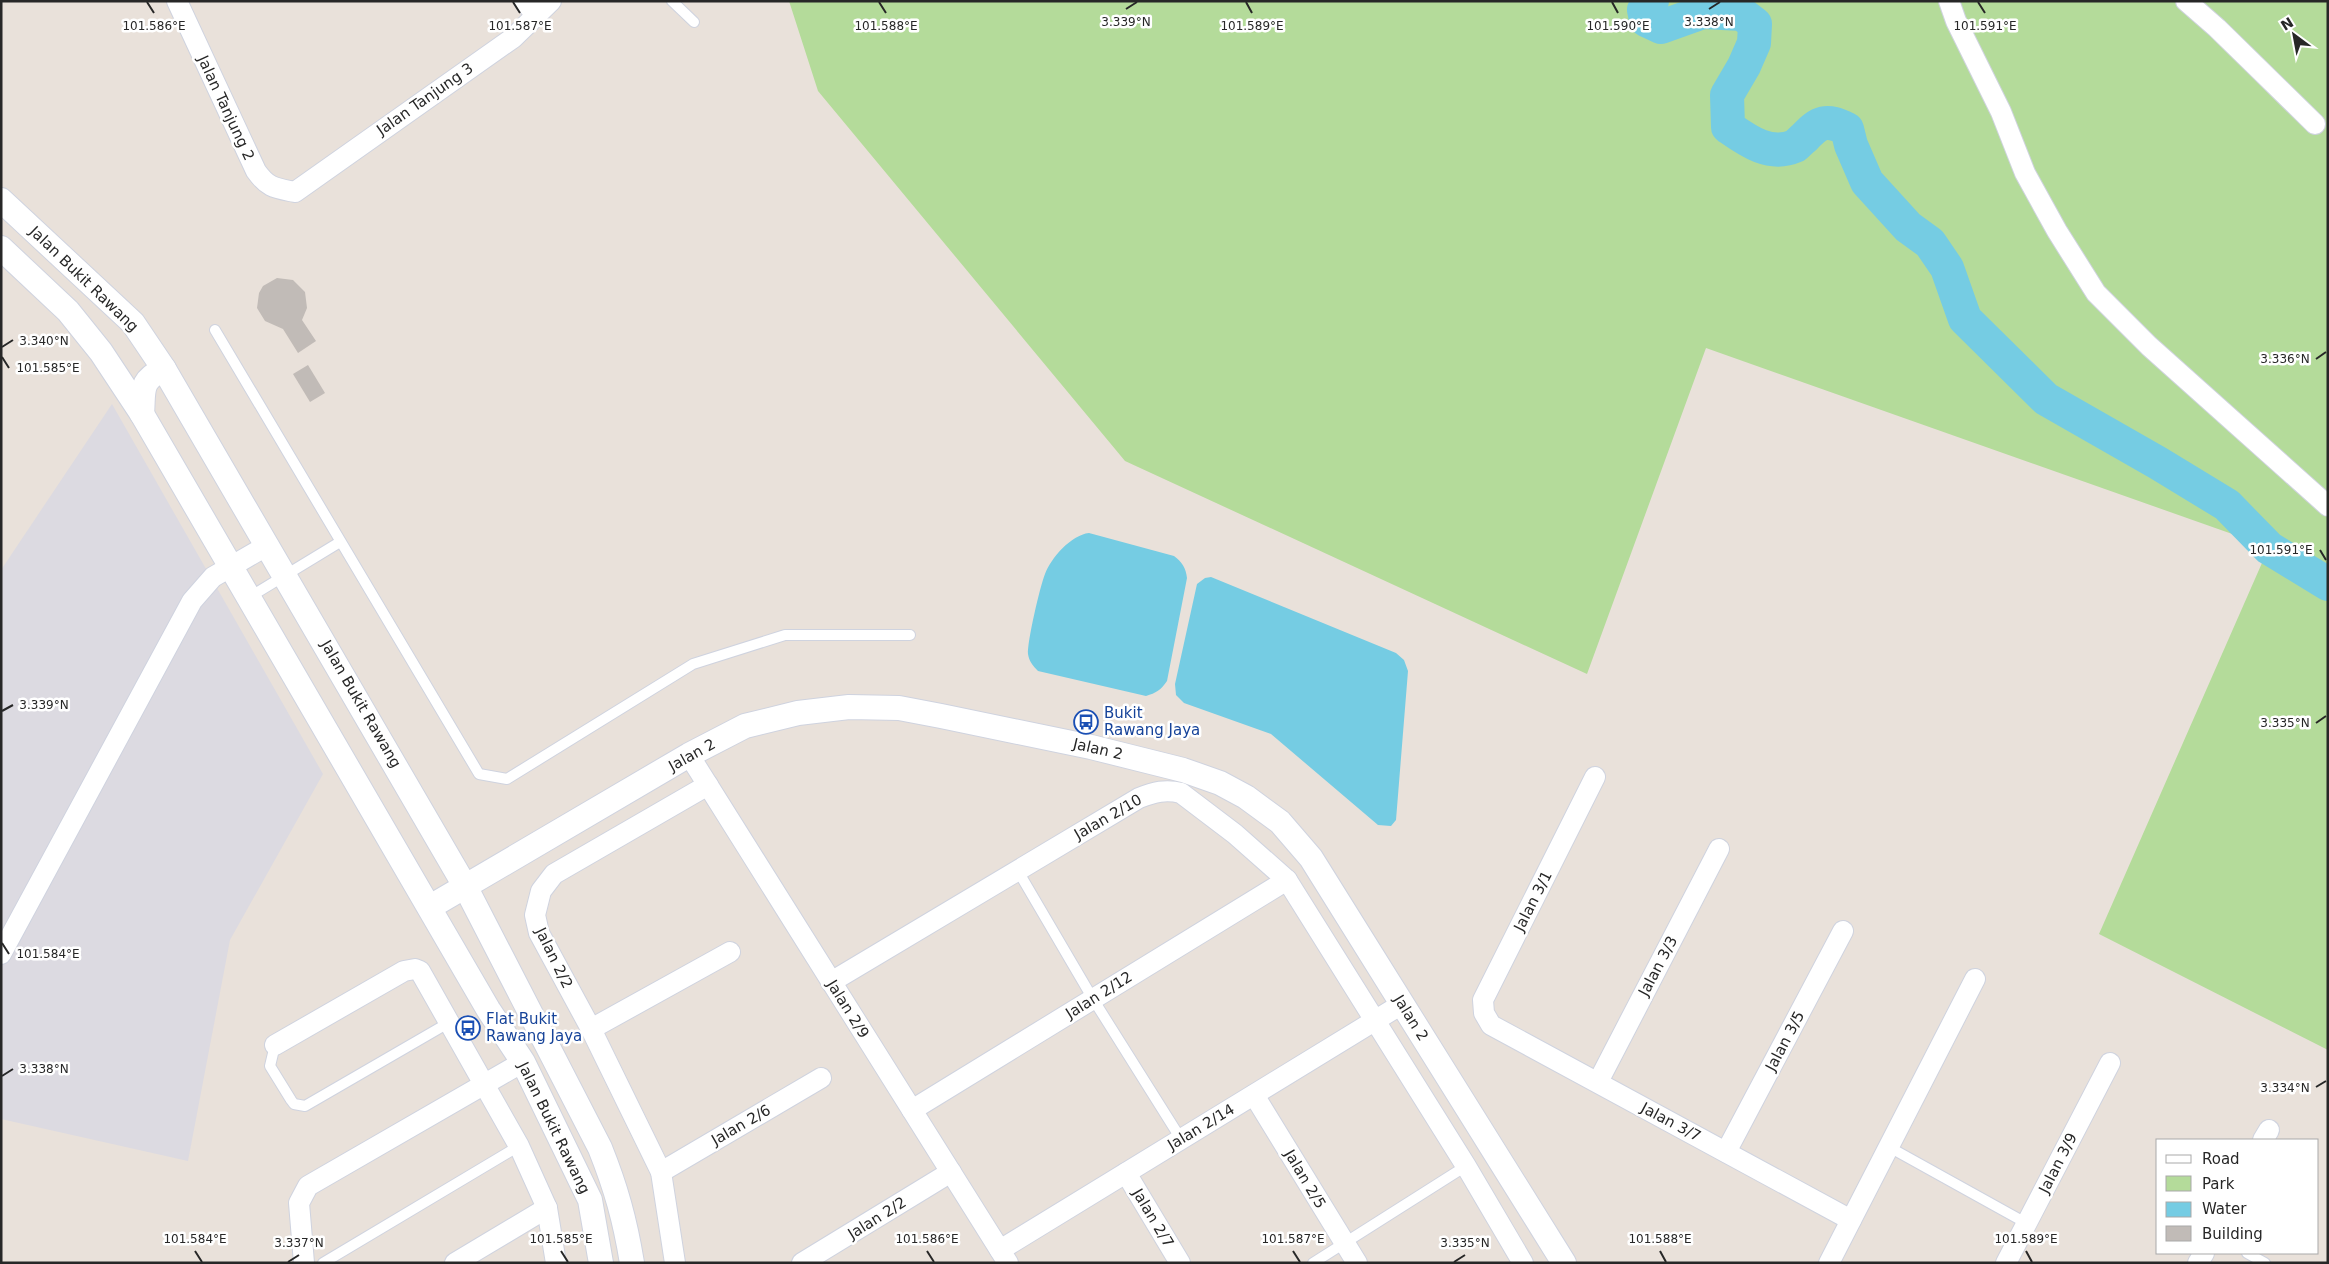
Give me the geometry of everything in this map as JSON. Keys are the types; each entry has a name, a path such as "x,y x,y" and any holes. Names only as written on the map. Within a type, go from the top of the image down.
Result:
{"street":[{"name":"Jalan Tanjung 2","path":"177,1 256,171 264,183 273,188 295,192"},
{"name":"Jalan Tanjung 3","path":"295,192 513,38 531,9 551,1"},
{"path":"1949,1 1963,36 2001,112 2025,173 2096,293 2149,346 2328,506"},
{"path":"2186,1 2223,34 2315,124"},
{"name":"Jalan Bukit Rawang","path":"1,200 133,322 164,369 286,575 465,886 600,1148 617,1188 632,1263"},
{"name":"Jalan Bukit Rawang","path":"1,248 68,311 101,352 142,414 488,1008 523,1062 590,1200 601,1263"},
{"path":"142,414 144,386 149,376 164,369"},
{"path":"1,954 192,601 213,577 268,545"},
{"name":"Jalan 2","path":"430,907 689,756 745,726 798,713 849,707 899,708 1091,746 1183,770 1220,782 1246,797 1280,822 1310,858 1564,1263"},
{"name":"Jalan 2/9","path":"689,756 1004,1256"},
{"name":"Jalan 3/1","path":"1492,1025 1484,1012 1483,1000 1595,777"},
{"name":"Jalan 2/2","path":"675,1263 661,1172 591,1029 539,933 535,915 542,891 554,874 708,785"},
{"name":"Jalan 2/10","path":"831,982 1139,798 1151,793 1170,791 1181,793 1287,880 1466,1166 1523,1263"},
{"name":"Jalan 3/3","path":"1598,1082 1719,849"},
{"name":"Jalan 2/12","path":"912,1110 1287,880"},
{"name":"Jalan 3/5","path":"1726,1152 1843,931"},
{"path":"591,1029 730,952"},
{"path":"275,1045 410,969 415,969 424,976 519,1146 547,1208 556,1263"},
{"path":"1829,1263 1975,979"},
{"name":"Jalan 2/14","path":"1004,1256 1126,1173 1402,1004"},
{"name":"Jalan 3/7","path":"1492,1025 1851,1220"},
{"path":"304,1263 299,1203 308,1186 523,1062"},
{"name":"Jalan 3/9","path":"2006,1263 2110,1063"},
{"name":"Jalan 2/6","path":"661,1172 821,1078"},
{"name":"Jalan 2/5","path":"1254,1095 1356,1263"},
{"name":"Jalan 2/2","path":"802,1263 830,1256 951,1172"},
{"name":"Jalan 2/7","path":"1126,1173 1180,1263"},
{"path":"455,1263 547,1208"}],"lane":[{"path":"672,1 694,22"},
{"path":"215,330 479,774 507,779 693,664 785,635 910,635"},
{"path":"248,598 340,542"},
{"path":"1018,871 1093,998 1181,1139"},
{"path":"275,1045 270,1066 294,1104 305,1106 450,1022"},
{"path":"323,1263 519,1146"},
{"path":"1889,1147 2026,1224"},
{"path":"1313,1263 1466,1166"},
{"path":"2249,1254 2266,1263"}],"shaded area":[{"path":"112,404 323,774 230,940 188,1161 1,1119 1,570"}],"green space":[{"path":"789,1 2328,1 2328,1050 2099,934 2269,547 1706,348 1587,674 1125,461 818,91"}],"water":[{"path":"1089,533 1174,556 1185,568 1187,578 1167,681 1160,689 1150,695 1146,696 1038,671 1029,659 1028,648 1045,574 1062,548 1075,538"},
{"path":"1211,577 1396,653 1404,660 1408,671 1396,820 1391,826 1378,825 1271,734 1184,703 1176,695 1175,684 1197,584 1205,578"}],"building":[{"path":"277,278 293,280 305,292 307,308 302,320 316,341 298,353 283,329 265,321 257,308 259,293 263,286"},
{"path":"308,365 325,393 310,402 293,374"}],"waterway":[{"path":"1652,1 1644,10 1646,20 1661,27 1703,12 1742,14 1755,24 1754,43 1744,66 1727,95 1728,127 1751,142 1768,149 1777,150 1795,146 1815,128 1824,123 1834,124 1847,129 1851,145 1867,182 1908,227 1930,243 1947,268 1965,319 2046,399 2227,505 2269,548 2328,584"}],"place":[{"name":"Bukit Rawang Jaya","path":"1086,722"},
{"name":"Flat Bukit Rawang Jaya","path":"468,1028"}]}
